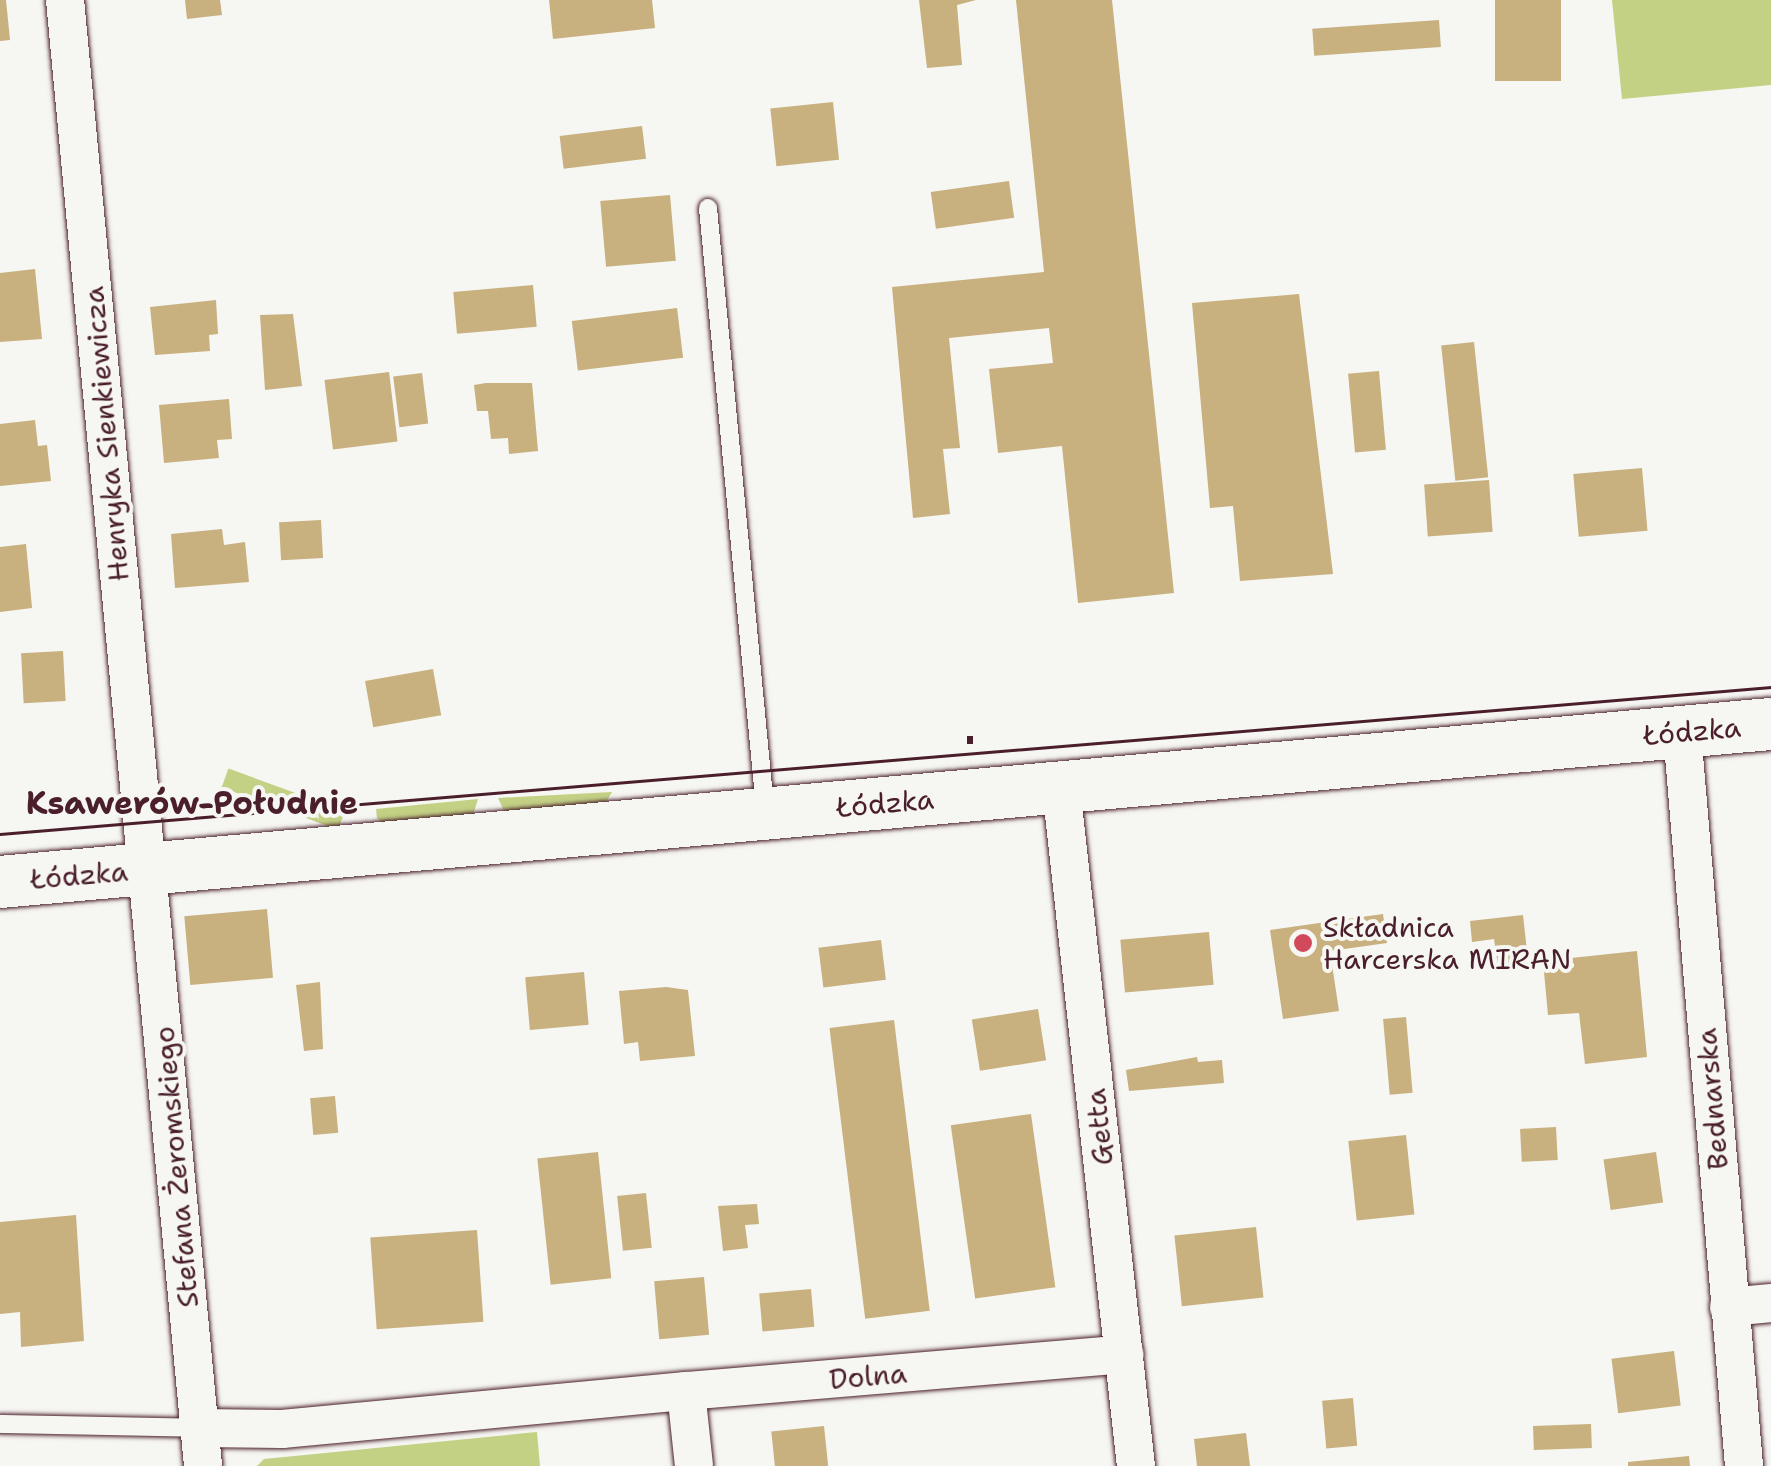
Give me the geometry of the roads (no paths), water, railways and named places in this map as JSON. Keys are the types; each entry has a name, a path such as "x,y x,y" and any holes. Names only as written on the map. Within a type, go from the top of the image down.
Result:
{"main road":[{"name":"Łódzka","path":"0,882 1771,724"}],"street":[{"name":"Henryka Sienkiewicza","path":"65,0 148,869"},
{"name":"Bednarska","path":"1682,732 1744,1466"},
{"name":"Getta","path":"1061,787 1136,1466"},
{"name":"Stefana Żeromskiego","path":"148,869 204,1466"},
{"path":"1729,1307 1771,1303"},
{"name":"Dolna","path":"200,1428 282,1429 1124,1354"},
{"path":"686,1391 694,1466"}],"lane":[{"path":"708,208 766,814"},
{"path":"0,1424 200,1428"}],"tram line":[{"path":"0,834 1771,687"}],"place":[{"name":"Składnica Harcerska MIRAN","path":"1303,943"}],"district":[{"name":"Ksawerów-Południe","path":"192,803"}]}
